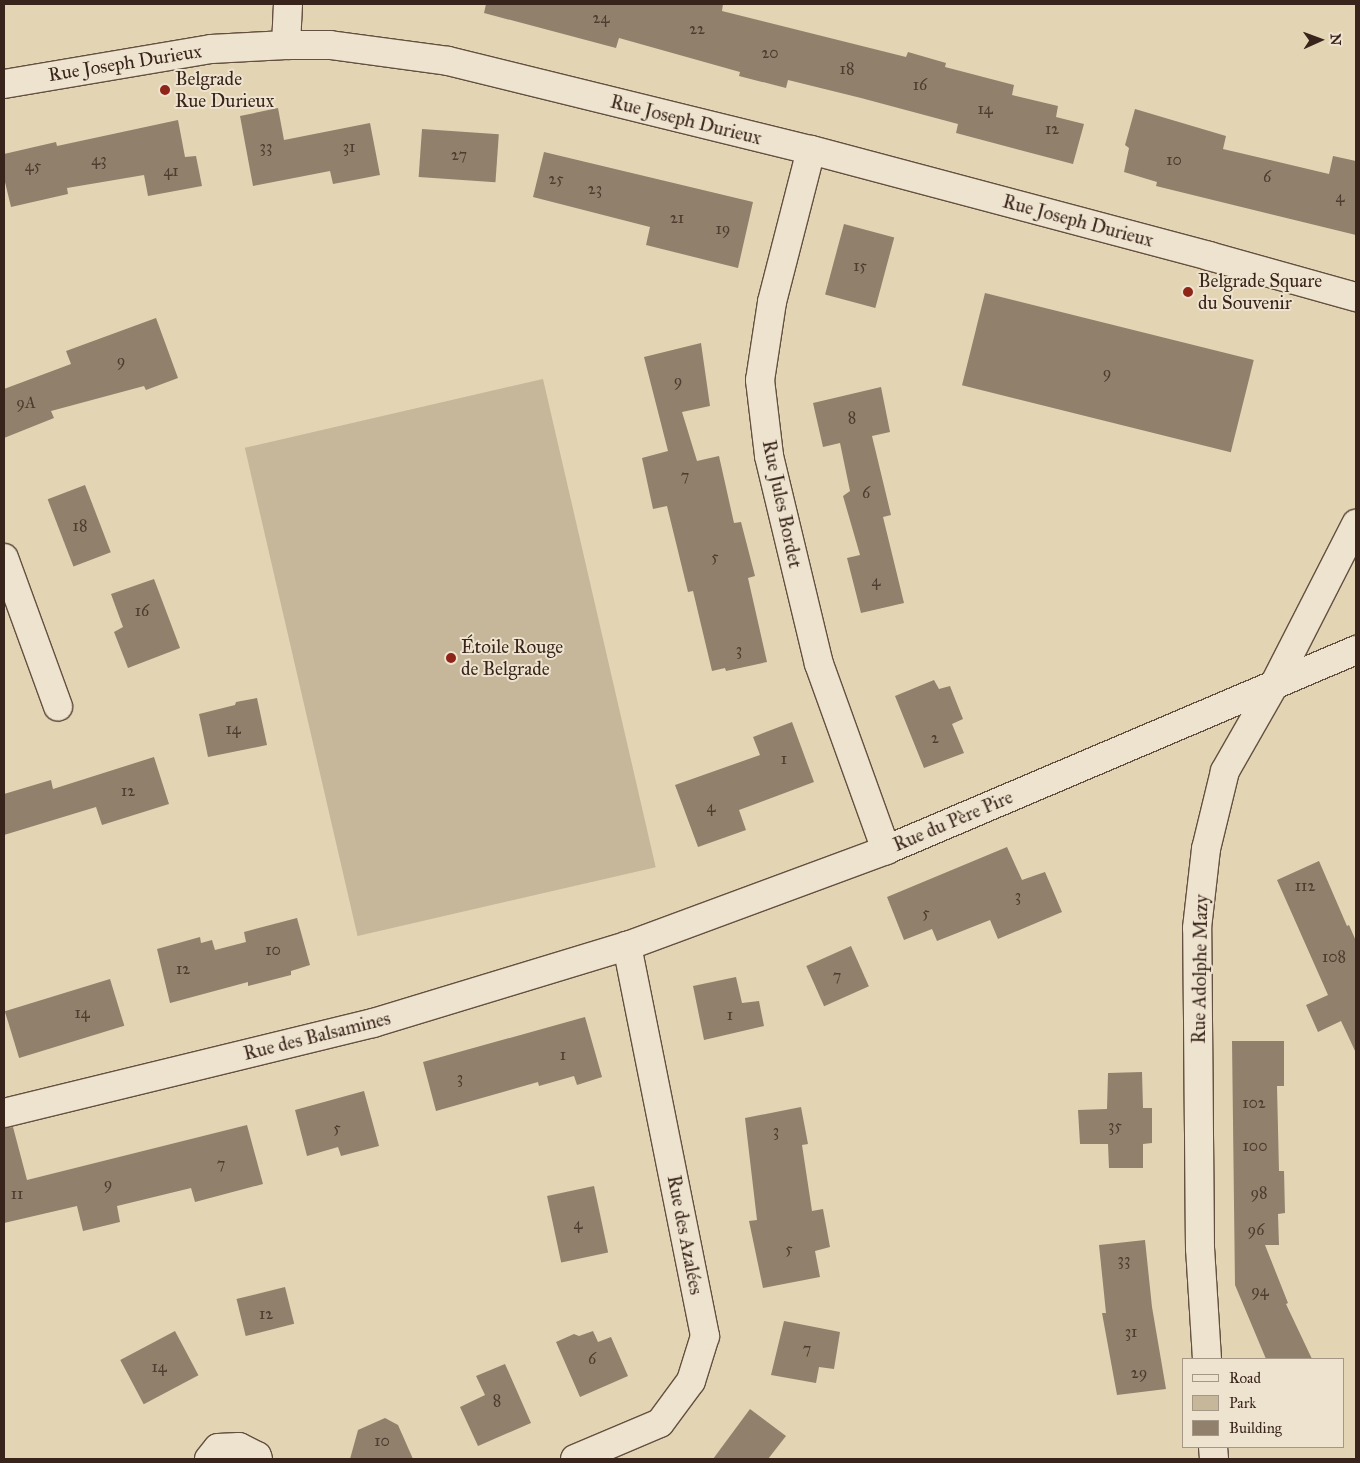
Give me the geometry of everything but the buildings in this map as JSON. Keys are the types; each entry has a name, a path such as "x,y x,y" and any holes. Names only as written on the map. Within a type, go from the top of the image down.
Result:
{"street":[{"path":"286,45 288,4"},
{"name":"Rue Joseph Durieux","path":"4,84 211,49 286,45 330,45 448,61 811,150 1356,297"},
{"name":"Rue Jules Bordet","path":"811,150 772,302 760,380 769,456 819,664 886,850"},
{"name":"Rue Adolphe Mazy","path":"1207,1358 1200,1248 1197,928 1206,849 1225,771 1274,684 1356,524"},
{"path":"4,558 58,706"},
{"path":"1274,684 1356,650"},
{"name":"Rue du Père Pire","path":"627,946 886,850 1274,684"},
{"name":"Rue des Balsamines","path":"4,1113 373,1023 627,946"},
{"name":"Rue des Azalées","path":"575,1459 660,1423 691,1381 705,1336 627,946"},
{"path":"209,1459 218,1448 239,1447 257,1456 258,1459"}],"green space":[{"name":"Étoile Rouge de Belgrade","path":"543,379 656,867 358,936 245,448"}],"place":[{"name":"Belgrade Rue Durieux","path":"165,90"},
{"name":"Belgrade Square du Souvenir","path":"1188,292"},
{"name":"Étoile Rouge de Belgrade","path":"451,658"}]}
